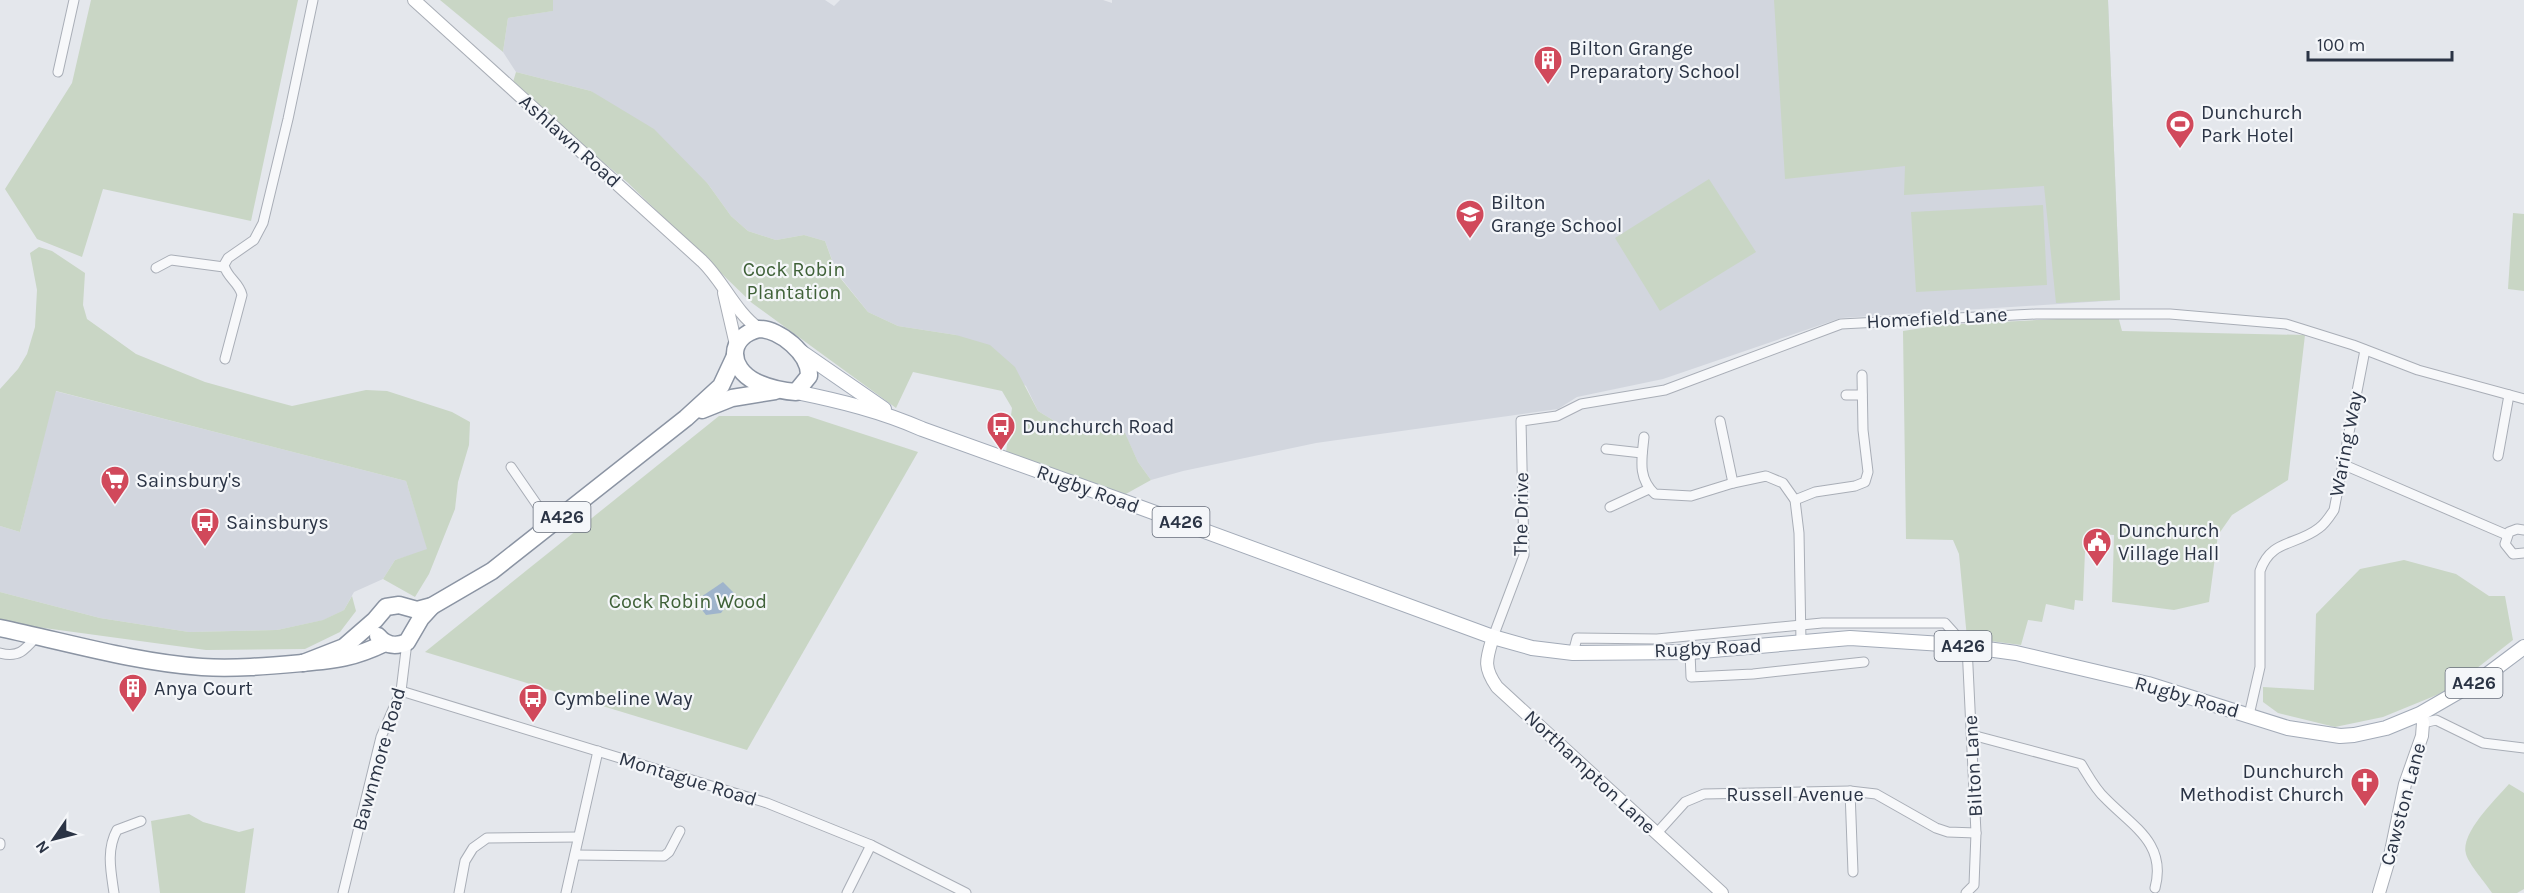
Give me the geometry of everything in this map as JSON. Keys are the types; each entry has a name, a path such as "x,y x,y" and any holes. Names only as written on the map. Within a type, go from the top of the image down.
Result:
{"highway":[{"path":"759,329 771,331 800,351 807,360 809,376 796,392 779,390 746,375 740,368 736,350 744,334 759,329"},
{"name":"A426","path":"303,663 344,647 375,620 386,607 399,605 417,610 432,606 492,571 686,418 721,386 736,350"},
{"name":"A426","path":"686,418 721,401 758,392 779,390"},
{"name":"A426","path":"0,628 136,658 202,667 244,668 334,661 397,648 432,606"},
{"path":"407,609 412,614 416,627"},
{"path":"375,620 376,633 397,648"}],"main road":[{"name":"Ashlawn Road","path":"414,0 716,274 746,317 759,329"},
{"name":"Ashlawn Road","path":"722,285 733,324 736,350"},
{"path":"800,351 897,418"},
{"name":"A426","path":"796,392 858,405 897,418"},
{"name":"Rugby Road","path":"897,418 1492,637 1532,648 1573,653 1690,651 1850,638 1962,646 2016,653 2148,684 2288,728 2340,736 2377,731 2422,719 2524,647"},
{"name":"Northampton Lane","path":"1492,637 1487,658 1487,672 1497,687 1722,893"},
{"name":"Cawston Lane","path":"2379,893 2390,856 2405,784 2422,736 2422,719"}],"street":[{"path":"58,72 74,0"},
{"path":"225,358 242,295 240,285 225,272 225,267 228,258 254,240 262,223 288,119 313,0"},
{"path":"156,268 171,260 225,267"},
{"name":"Homefield Lane","path":"1521,421 1557,416 1581,404 1665,390 1847,323 2036,314 2170,314 2286,324 2418,370 2524,399"},
{"name":"Waring Way","path":"2249,715 2260,667 2260,572 2263,561 2273,550 2319,529 2334,510 2365,350"},
{"path":"1795,500 1815,492 1855,486 1865,482 1868,472 1863,430 1862,375"},
{"path":"1846,395 1862,395"},
{"path":"2498,456 2501,429 2509,395"},
{"path":"1720,420 1732,483"},
{"name":"The Drive","path":"1492,637 1524,555 1521,421"},
{"path":"1644,436 1643,480 1654,494 1691,496 1732,483 1766,476 1783,483 1795,500 1799,534 1801,642"},
{"path":"1606,449 1642,453"},
{"path":"2342,464 2507,535"},
{"path":"511,467 551,525"},
{"path":"1610,507 1649,489"},
{"path":"2524,531 2513,530 2507,535 2505,544 2509,552 2517,555 2524,554"},
{"path":"1822,622 1824,640"},
{"path":"1573,653 1577,638 1657,639 1822,622 1946,623 1962,646"},
{"path":"0,653 13,656 22,653 37,636"},
{"name":"Bilton Lane","path":"1962,646 1972,735 1976,833 1975,889 1965,893"},
{"name":"Bawnmore Road","path":"342,893 381,737 401,691 397,648"},
{"path":"1690,651 1687,677 1753,674 1864,662"},
{"name":"Montague Road","path":"401,691 767,803 871,845 966,893"},
{"path":"2422,719 2436,720 2483,742 2524,748"},
{"path":"1972,735 2081,764 2103,797 2139,828 2153,848 2159,873 2155,888"},
{"path":"566,893 598,751"},
{"path":"1850,791 1853,873"},
{"name":"Russell Avenue","path":"1657,833 1685,802 1704,794 1850,791 1876,794 1936,828 1948,832 1976,833"},
{"path":"114,893 110,861 112,828 141,821"},
{"path":"575,855 664,856 669,852 680,831"},
{"path":"459,893 465,861 473,848 487,838 578,837"},
{"path":"848,893 871,845"}],"shaded area":[{"name":"Bilton Grange School","path":"553,0 825,0 834,6 840,0 1103,0 1112,3 1112,0 2108,0 2120,300 1841,318 1663,379 1577,397 1558,409 1316,443 1151,480 1138,462 1125,434 1090,432 1061,425 1038,411 1026,386 956,335 898,326 868,312 837,273 825,241 804,235 776,240 748,231 731,216 708,184 591,91 516,72 503,52 508,18 552,11"},
{"path":"55,391 406,481 428,550 395,560 383,579 354,592 344,610 324,620 277,630 189,632 100,618 0,592 0,526 20,532"}],"green space":[{"path":"91,0 298,0 251,221 103,189 82,257 37,239 5,189 72,83"},
{"path":"440,0 553,0 553,11 508,18 503,52"},
{"path":"1774,0 2108,0 2120,300 2056,303 2044,186 1904,195 1905,166 1785,179"},
{"name":"Cock Robin Plantation","path":"516,72 591,91 654,129 708,184 731,216 748,231 776,240 804,235 825,241 837,274 868,312 898,326 956,335 990,345 1015,367 1038,411 1061,425 1090,432 1125,433 1138,462 1151,480 1124,495 1006,452 1012,408 1002,391 913,372 896,408 752,303 627,182 561,127 513,82"},
{"path":"1709,179 1756,252 1660,311 1615,238"},
{"path":"2043,205 2047,285 1916,292 1911,212"},
{"path":"2513,213 2524,214 2524,291 2508,289"},
{"path":"39,247 52,251 85,273 83,305 87,319 136,354 205,382 292,406 366,390 387,391 452,412 470,422 469,445 458,482 455,509 429,574 415,597 383,579 395,560 427,549 406,481 56,391 20,532 0,526 0,389 18,369 27,354 35,327 37,290 30,253"},
{"path":"2118,316 2122,331 2305,335 2288,480 2232,515 2218,535 2209,602 2174,610 2112,602 2114,535 2089,533 2085,551 2083,601 2075,600 2074,610 2046,604 2042,622 2028,620 2021,645 1967,638 1959,554 1953,540 1906,539 1903,331 1941,325"},
{"name":"Cock Robin Wood","path":"719,416 808,416 918,452 747,750 425,652"},
{"path":"2404,560 2456,574 2489,596 2505,596 2513,640 2449,690 2383,717 2335,727 2278,713 2263,702 2263,687 2314,690 2316,614 2360,569"},
{"path":"0,592 100,618 189,632 277,630 323,620 344,610 352,596 356,611 340,632 305,649 206,650 0,622"},
{"path":"2509,784 2524,793 2524,889 2517,893 2492,893 2474,869 2466,854 2466,846 2468,836 2480,817"},
{"path":"189,814 203,822 239,832 254,828 245,893 160,893 151,821"}],"water":[{"path":"723,582 735,594 721,613 706,615 695,601"}],"place":[{"name":"Bilton Grange Preparatory School","path":"1548,86"},
{"name":"Dunchurch Park Hotel","path":"2180,150"},
{"name":"Bilton Grange School","path":"1470,240"},
{"name":"Dunchurch Road","path":"1001,452"},
{"name":"Sainsbury's","path":"115,506"},
{"name":"Sainsburys","path":"205,548"},
{"name":"Dunchurch Village Hall","path":"2097,568"},
{"name":"Anya Court","path":"133,714"},
{"name":"Cymbeline Way","path":"533,724"},
{"name":"Dunchurch Methodist Church","path":"2365,808"}]}
